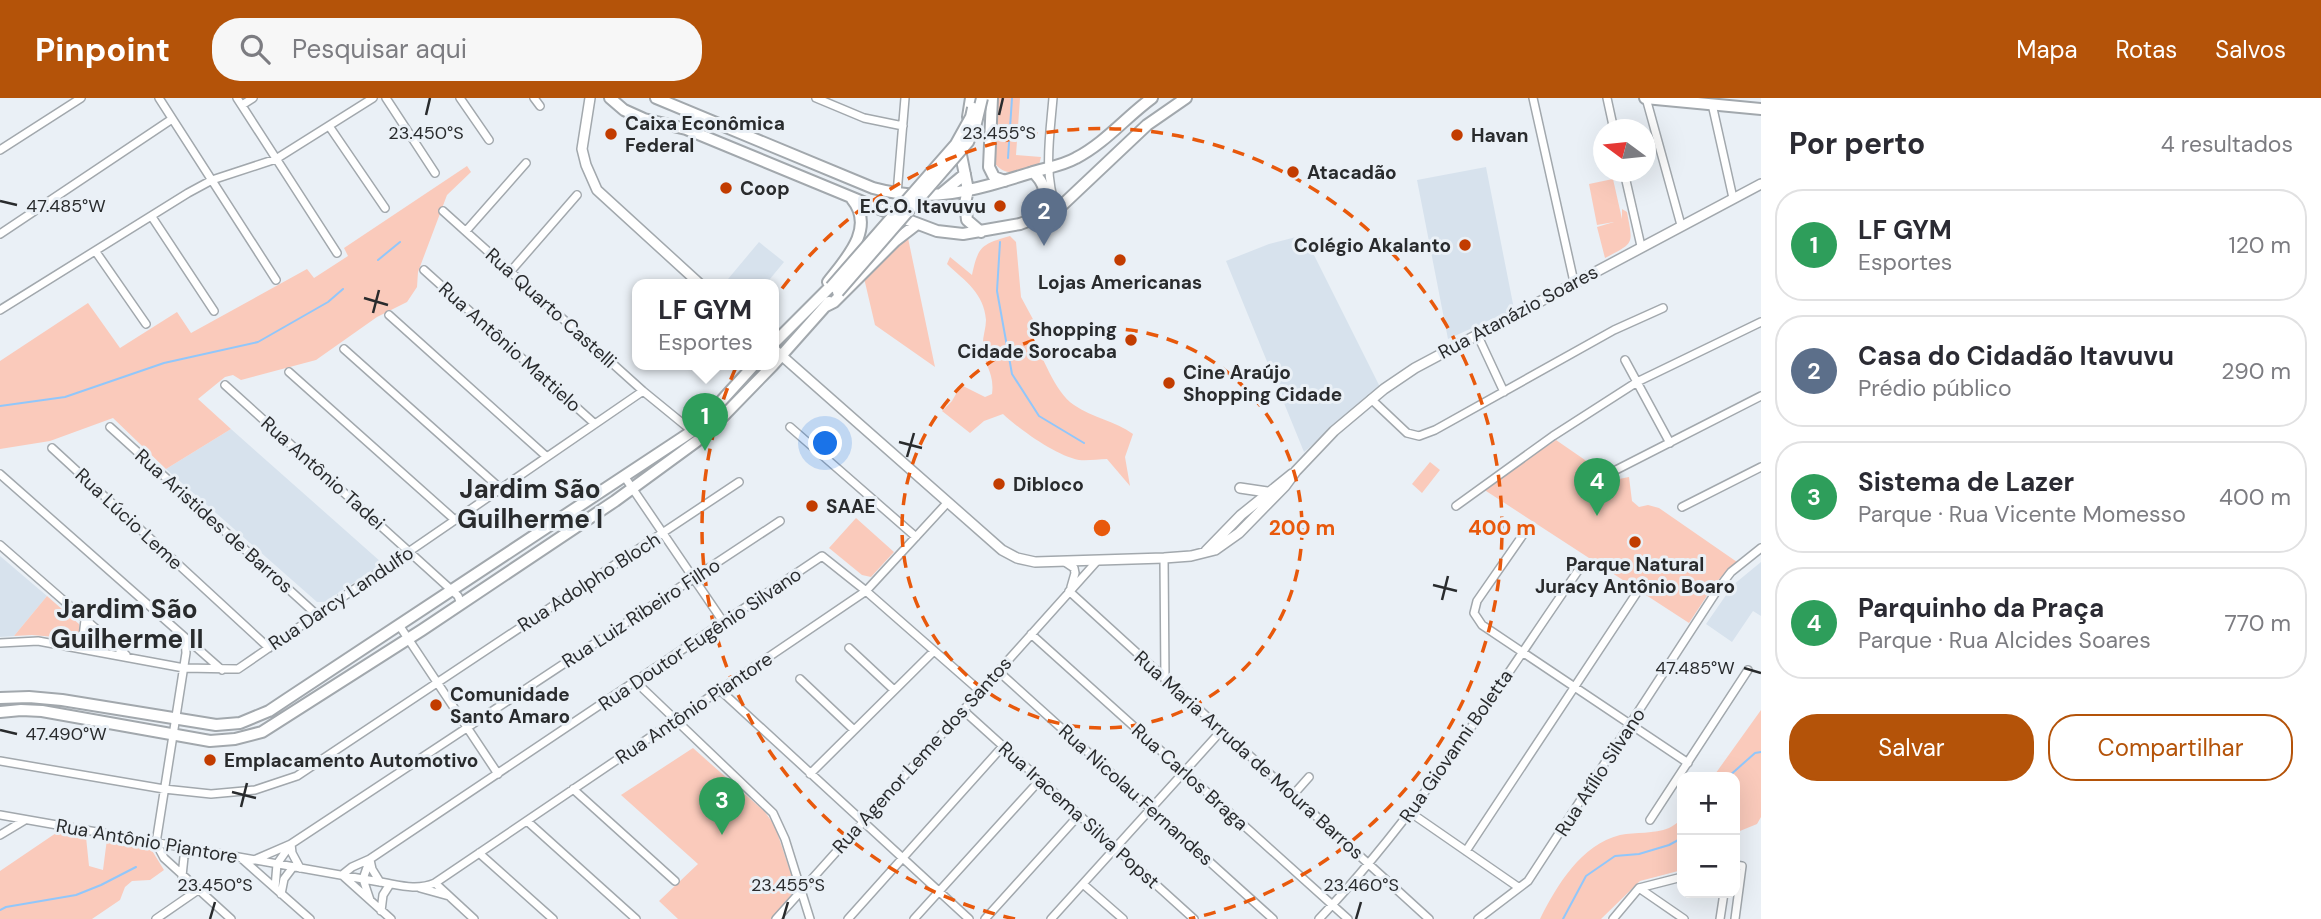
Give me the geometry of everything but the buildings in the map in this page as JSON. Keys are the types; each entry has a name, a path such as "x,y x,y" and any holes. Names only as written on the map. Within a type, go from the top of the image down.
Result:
{"main road":[{"path":"610,98 624,110 644,120 686,129 892,214 950,234 981,232 1057,210 1147,125 1186,98"},
{"path":"657,98 673,102 873,188 926,197 1005,181 1076,159 1110,135 1134,111 1152,98"},
{"path":"973,98 959,145 968,190 965,202 967,220 981,232"},
{"path":"835,290 956,145 971,117 973,98"},
{"path":"810,304 835,290 968,142 982,98"},
{"path":"992,98 989,167 994,177 1005,181"},
{"path":"1646,98 1761,108"},
{"path":"1031,219 1042,210 1045,189 1044,182 1033,172"},
{"path":"939,196 965,174"},
{"path":"965,202 970,195 985,186"},
{"path":"779,345 851,253 859,238 861,215 850,197"},
{"path":"826,306 892,214 902,205 926,197"},
{"path":"779,346 834,302 895,240 917,223"},
{"path":"0,698 62,700 216,725 240,723 269,711 624,476 695,435 750,370"},
{"path":"0,712 42,711 209,741 235,739 262,732 461,604 633,488 767,370"}],"street":[{"path":"0,150 81,98"},
{"path":"159,98 276,279"},
{"path":"253,98 240,102 337,253"},
{"path":"0,310 212,180 276,159 373,98"},
{"path":"386,98 435,173"},
{"path":"460,98 489,140"},
{"path":"534,98 540,106"},
{"path":"590,98 582,149 597,190 694,279"},
{"path":"816,98 864,118 903,126"},
{"path":"897,194 905,98"},
{"path":"1053,98 1049,167 1052,199 1057,210"},
{"path":"1533,98 1574,282"},
{"path":"1607,98 1612,119"},
{"path":"1646,98 1681,225"},
{"path":"1712,104 1733,198"},
{"path":"0,234 172,119"},
{"path":"329,127 385,208"},
{"path":"466,231 526,163"},
{"path":"1626,182 1641,246"},
{"name":"Rua Atanázio Soares","path":"1206,552 1251,506 1296,471 1334,431 1371,399 1415,368 1761,184"},
{"path":"510,272 577,195"},
{"name":"Rua Quarto Castelli","path":"443,211 695,435"},
{"path":"152,217 214,311"},
{"path":"96,252 146,324"},
{"name":"Rua Antônio Mattielo","path":"424,270 595,424"},
{"path":"1371,399 1407,433 1419,436 1435,430 1614,330 1663,308"},
{"path":"388,315 547,457"},
{"path":"1456,506 1553,436 1637,382 1761,322"},
{"path":"1477,334 1504,392"},
{"path":"344,348 501,489"},
{"name":"Rua Atanázio Soares","path":"779,352 1002,550 1017,558 1035,562 1065,562 1164,558 1206,552 1221,547 1289,489 1296,471"},
{"path":"1625,359 1670,443"},
{"path":"289,372 455,520"},
{"name":"Rua Antônio Tadei","path":"225,385 410,551 458,596 461,604"},
{"name":"Rua Darcy Landulfo","path":"0,643 38,641 184,668 238,669 643,391"},
{"path":"1614,471 1761,396"},
{"name":"Rua Aristides de Barros","path":"110,427 317,615"},
{"path":"790,427 916,537"},
{"name":"Rua Lúcio Leme","path":"52,448 269,648"},
{"path":"1682,507 1761,467"},
{"path":"0,474 222,670"},
{"path":"624,476 724,623"},
{"name":"Rua Adolpho Bloch","path":"0,761 164,789 211,794 234,794 277,784 297,776 739,482"},
{"path":"1240,488 1267,492"},
{"name":"Rua Antônio Piantore","path":"419,888 435,883 866,591 948,502"},
{"path":"1247,525 1252,515 1251,506"},
{"name":"Rua Luiz Ribeiro Filho","path":"254,860 291,844 780,521"},
{"path":"1527,529 1477,601 1474,613 1482,625 1688,763"},
{"path":"0,545 126,656"},
{"name":"Rua Atílio Silvano","path":"1478,919 1528,881 1725,580 1761,548"},
{"name":"Rua Doutor Eugênio Silvano","path":"342,875 498,774 822,556 980,691"},
{"path":"1164,558 1165,680"},
{"name":"Rua Agenor Leme dos Santos","path":"776,919 1098,560"},
{"path":"1065,562 1074,568 1076,573 1069,591"},
{"name":"Rua Giovanni Boletta","path":"1320,919 1411,813 1582,565"},
{"name":"Rua Maria Arruda de Moura Barros","path":"1069,591 1429,919"},
{"path":"1466,851 1636,594"},
{"path":"79,648 85,620"},
{"path":"399,625 498,774"},
{"name":"Rua Carlos Braga","path":"1031,634 1348,919"},
{"path":"185,638 184,668 156,842 164,858 231,919"},
{"path":"849,648 894,690"},
{"path":"810,774 934,650"},
{"path":"1650,820 1748,670"},
{"name":"Rua Nicolau Fernandes","path":"998,671 1273,919"},
{"path":"800,679 854,730"},
{"path":"636,682 773,813 785,839 809,917"},
{"path":"720,690 969,919"},
{"name":"Rua Iracema Silva Popst","path":"963,710 1194,919"},
{"path":"1051,919 1222,730"},
{"path":"848,919 1003,746"},
{"path":"1293,795 1309,777"},
{"path":"914,919 1040,780"},
{"path":"573,789 675,881"},
{"path":"1411,813 1518,887"},
{"path":"985,919 1079,815"},
{"name":"Rua Antônio Piantore","path":"0,816 419,888 449,896"},
{"path":"0,835 25,820"},
{"path":"527,821 636,919"},
{"path":"278,891 284,879 297,867 291,844"},
{"name":"Rua Luiz Ribeiro Filho","path":"277,864 291,844"},
{"path":"183,876 181,866 190,849"},
{"path":"479,853 552,919"},
{"path":"240,857 310,919"},
{"path":"370,859 363,879 370,900"},
{"path":"370,859 372,869 380,882"},
{"path":"277,864 278,891"},
{"path":"342,875 391,919"},
{"path":"1613,919 1639,888 1677,878"},
{"path":"435,883 474,919"},
{"path":"382,911 383,895 390,884"},
{"path":"1083,884 1124,919"},
{"path":"1639,888 1684,919"},
{"path":"156,919 198,890"},
{"path":"1720,919 1723,898"},
{"path":"1735,919 1738,898"},
{"path":"788,905 799,907 809,917"}],"shaded area":[{"path":"997,98 1020,98 1016,155 1041,157 1039,165 1009,172 994,162"},
{"path":"467,166 471,172 447,195 418,272 417,287 407,302 377,317 316,360 241,380 233,375 225,377 198,399 231,429 166,469 113,418 50,441 0,449 0,361 88,303 120,348 177,312 191,333 307,269 314,278 348,256 344,248"},
{"name":"Colégio Akalanto","path":"1486,167 1514,309 1448,339 1417,180"},
{"path":"1614,182 1622,219 1622,209 1627,212 1630,241 1622,249 1605,258 1597,227 1614,222 1597,225 1589,184"},
{"path":"1304,235 1380,387 1304,452 1226,261 1269,244"},
{"path":"1010,236 1016,242 1021,297 1035,323 1032,335 1055,382 1074,405 1133,434 1125,457 1130,486 1107,459 1079,460 1060,453 1028,434 1003,414 984,421 970,433 942,411 952,401 961,385 985,397 992,394 984,353 986,320 982,302 973,288 947,264 950,257 972,275 979,252 987,244"},
{"path":"908,238 935,367 875,325 864,278 892,249"},
{"path":"759,242 784,262 770,279 728,279"},
{"path":"231,429 381,562 380,565 325,602 317,602 166,469"},
{"name":"Parque Natural Juracy Antônio Boaro","path":"1556,440 1614,480 1629,477 1632,501 1639,507 1648,505 1659,508 1737,562 1716,582 1689,623 1483,489"},
{"path":"1430,462 1440,470 1422,493 1412,484"},
{"path":"856,518 894,552 871,577 862,575 829,548"},
{"path":"0,556 47,596 14,636 0,637"},
{"path":"1761,562 1761,616 1753,611 1732,642 1706,624 1733,585"},
{"path":"47,596 79,624 81,634 78,639 14,636"},
{"path":"89,626 114,648 114,650 87,644"},
{"path":"1761,710 1761,817 1757,824 1740,831 1740,772 1717,772"},
{"path":"693,748 765,812 775,826 796,889 771,919 678,919 659,901 698,864 621,795"},
{"path":"1677,823 1677,871 1640,881 1601,919 1540,919 1562,880 1593,848 1620,835 1671,827"},
{"path":"59,831 86,837 89,866 103,870 107,839 151,849 164,870 150,880 132,881 125,887 120,900 92,919 0,919 0,871"}],"waterway":[{"path":"1008,158 1012,98"},
{"path":"378,260 400,242"},
{"path":"1000,242 997,291 1012,374 1039,416 1084,443"},
{"path":"0,406 65,397 164,363 258,342 328,302 343,289"},
{"path":"1734,772 1755,753 1761,752"},
{"path":"1563,919 1586,876 1615,856 1639,854 1677,841"},
{"path":"0,910 76,895 136,867"}],"place":[{"name":"Caixa Econômica Federal","path":"611,134"},
{"name":"Havan","path":"1457,135"},
{"name":"Atacadão","path":"1293,172"},
{"name":"Coop","path":"726,188"},
{"name":"E.C.O. Itavuvu","path":"1000,206"},
{"name":"Colégio Akalanto","path":"1465,245"},
{"name":"Casa do Cidadão Itavuvu","path":"1044,246"},
{"name":"Lojas Americanas","path":"1120,260"},
{"name":"Shopping Cidade Sorocaba","path":"1131,340"},
{"name":"Cine Araújo Shopping Cidade","path":"1169,383"},
{"name":"LF GYM","path":"705,451"},
{"name":"Dibloco","path":"999,484"},
{"name":"SAAE","path":"812,506"},
{"name":"Parquinho da Praça","path":"1597,516"},
{"name":"Parque Natural Juracy Antônio Boaro","path":"1635,542"},
{"name":"Comunidade Santo Amaro","path":"436,705"},
{"name":"Emplacamento Automotivo","path":"210,760"},
{"name":"Sistema de Lazer","path":"722,835"}],"district":[{"name":"Jardim São Guilherme I","path":"530,504"},
{"name":"Jardim São Guilherme II","path":"127,624"}]}
